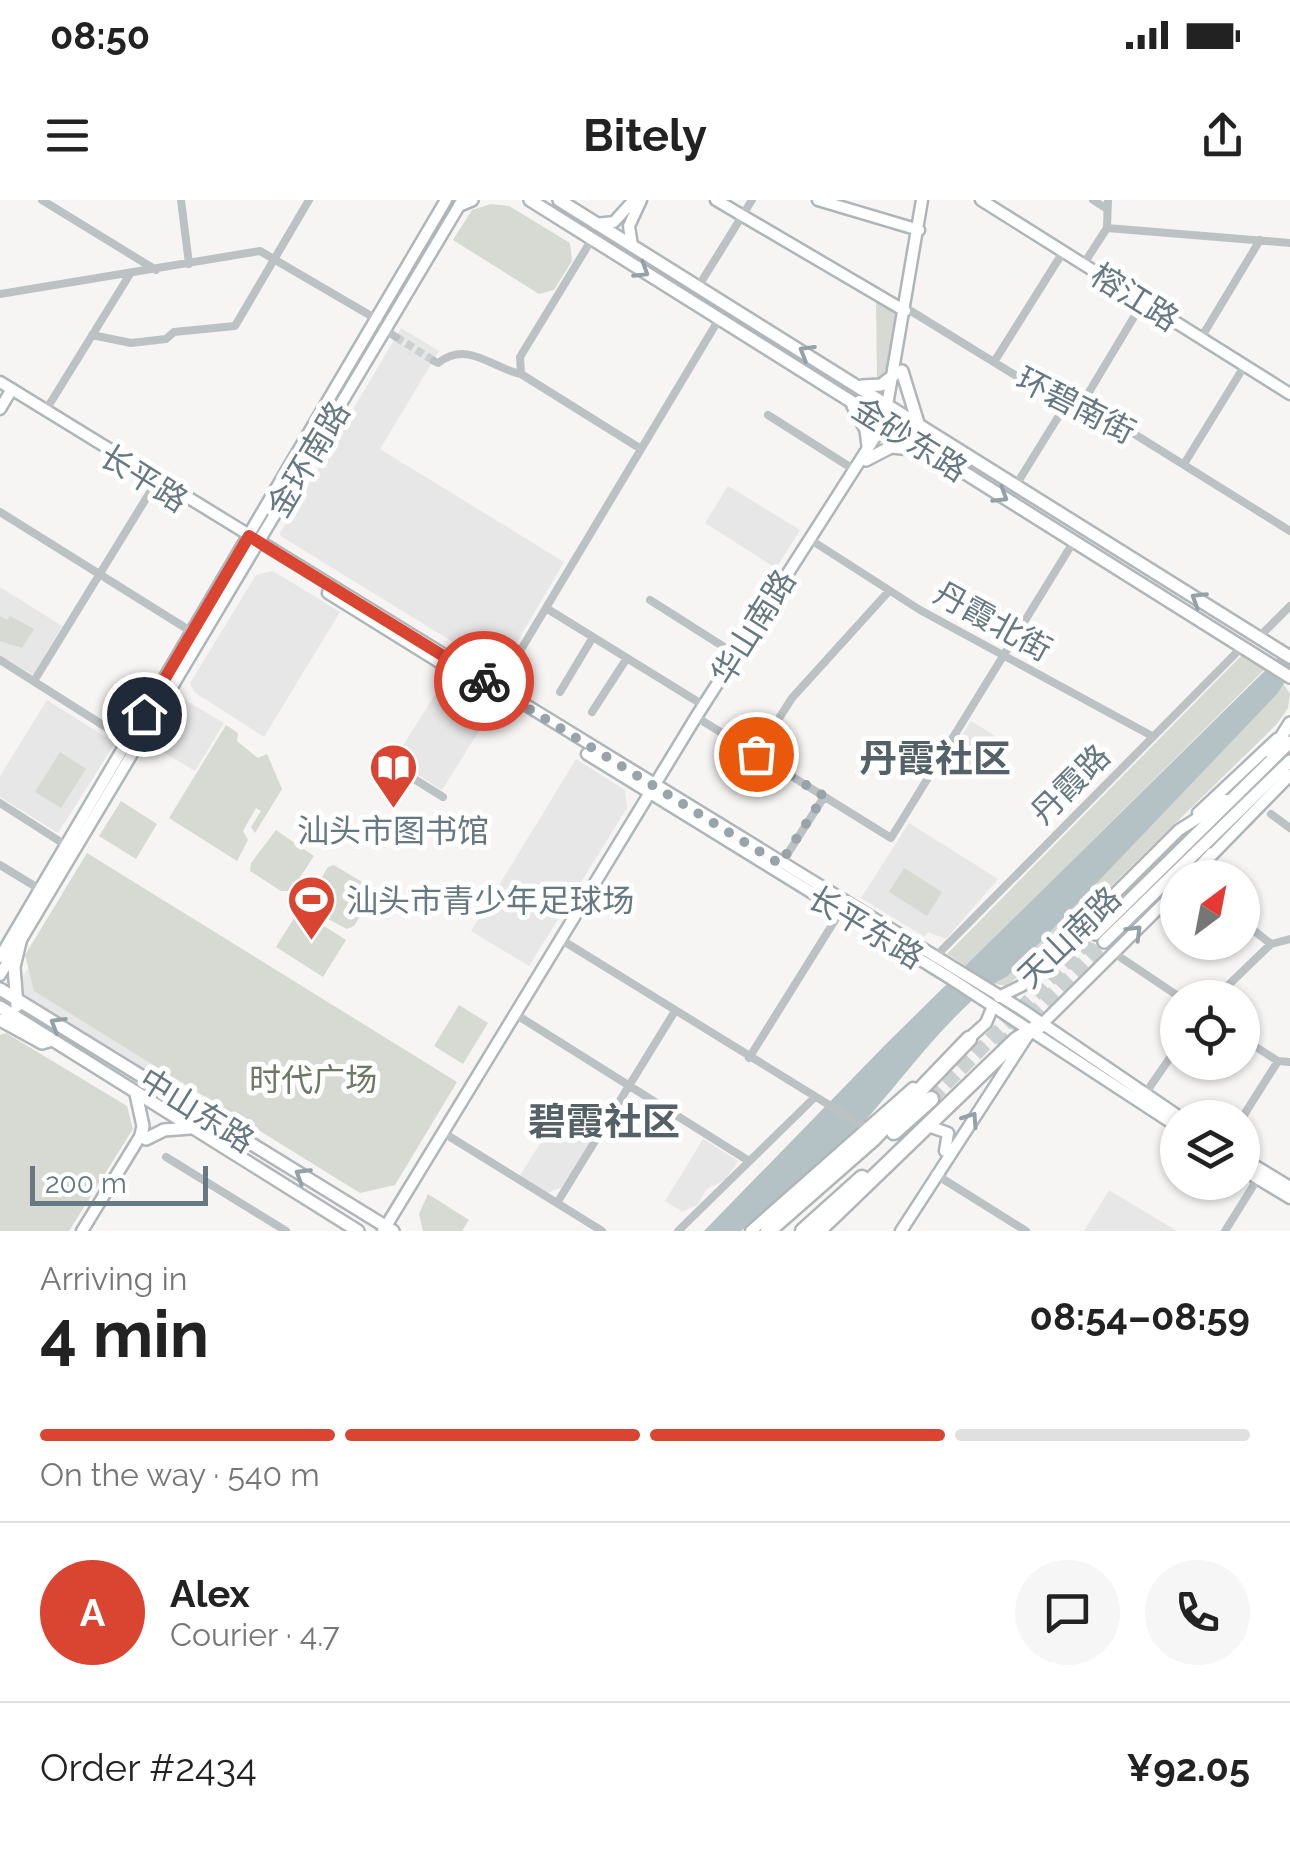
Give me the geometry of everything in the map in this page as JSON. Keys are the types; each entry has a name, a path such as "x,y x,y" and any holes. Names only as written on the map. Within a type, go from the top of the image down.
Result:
{"highway":[{"path":"818,1231 1036,1027"},
{"path":"768,1231 874,1138 969,1038"},
{"path":"781,1231 935,1103 803,1231"}],"main road":[{"name":"金砂东路","path":"530,200 1290,677"},
{"name":"金砂东路","path":"559,200 1285,654"},
{"path":"862,386 882,384 898,373 918,423"},
{"path":"847,400 861,418 868,446"},
{"path":"866,460 891,447 932,453"},
{"name":"天山南路","path":"1288,732 1262,766 1099,938 1290,760"},
{"path":"4,1014 20,1001 14,967 16,940"},
{"name":"中山东路","path":"0,989 388,1230"},
{"name":"中山东路","path":"4,1014 42,1043 52,1040 358,1231"},
{"path":"136,1094 144,1136 192,1128"}],"street":[{"path":"42,200 156,270"},
{"path":"181,200 189,264"},
{"path":"92,335 131,343 166,339 174,332 235,326 309,200"},
{"name":"金环南路","path":"387,329 446,200"},
{"path":"596,224 614,222 634,200"},
{"path":"632,246 629,226 641,200"},
{"name":"环碧南街","path":"716,200 1065,406 1083,402 1290,531"},
{"path":"698,287 752,200"},
{"path":"818,200 919,230"},
{"name":"华山南路","path":"908,311 925,200"},
{"name":"华山南路","path":"388,1230 654,792 886,424 898,373 925,200"},
{"name":"榕江路","path":"981,200 1290,394"},
{"path":"1084,266 1107,228 1107,204 1093,200"},
{"name":"金环南路","path":"0,975 41,890 192,632 465,202"},
{"path":"1107,228 1290,243"},
{"path":"521,374 520,356 592,239"},
{"path":"1201,338 1260,240"},
{"path":"0,294 260,251 387,329"},
{"path":"120,275 129,264 125,252"},
{"path":"994,362 1063,252"},
{"path":"44,412 130,274"},
{"path":"1083,402 1143,302"},
{"path":"497,690 719,319"},
{"path":"434,361 438,364 450,354 477,354 521,374 641,450"},
{"path":"1184,464 1245,365"},
{"path":"0,409 6,388"},
{"name":"长平路","path":"6,388 252,541"},
{"path":"1016,485 1065,406"},
{"name":"长平路","path":"44,412 252,541"},
{"path":"768,415 854,469"},
{"name":"华山南路","path":"388,1230 520,1017 735,654 886,424"},
{"path":"34,681 155,484"},
{"path":"0,512 192,632"},
{"name":"金环南路","path":"0,957 16,940 252,541"},
{"name":"长平东路","path":"252,541 497,690 654,792 780,864 843,908 934,958 953,975"},
{"name":"长平东路","path":"252,541 1160,1104"},
{"path":"701,720 892,838 1074,541"},
{"name":"丹霞北街","path":"814,542 889,591 1152,736"},
{"path":"756,754 792,698 889,591"},
{"path":"650,600 735,654"},
{"path":"1259,637 1290,606"},
{"path":"546,608 704,705"},
{"path":"560,692 593,637"},
{"name":"丹霞路","path":"934,958 1243,646"},
{"path":"592,712 627,658"},
{"path":"0,660 128,741"},
{"name":"天山南路","path":"751,1231 986,1023 990,998 1024,985 1179,830 1288,732"},
{"path":"384,760 443,797"},
{"path":"1206,860 1290,775"},
{"path":"780,864 824,796"},
{"name":"天山南路","path":"1179,830 1231,797"},
{"path":"0,804 66,846"},
{"path":"1210,856 1235,814"},
{"path":"1271,814 1290,828"},
{"path":"0,865 41,890"},
{"name":"天山南路","path":"898,1231 1036,1027 1160,906"},
{"path":"750,1058 843,908"},
{"path":"1260,935 1272,944"},
{"path":"1234,980 1272,944 1290,939"},
{"path":"0,948 16,940"},
{"path":"565,942 866,1128"},
{"path":"1120,957 1160,984"},
{"path":"557,1204 675,1011"},
{"path":"520,1017 750,1161"},
{"name":"长平东路","path":"1036,1027 1160,1114"},
{"path":"1260,1050 1278,1061 1290,1062"},
{"path":"1253,1100 1278,1061"},
{"path":"1144,1094 1160,1071"},
{"path":"678,1231 819,1099"},
{"name":"天山南路","path":"898,1231 948,1146 948,1134 931,1127"},
{"path":"447,1135 602,1231"},
{"path":"82,1231 144,1136"},
{"path":"90,1231 144,1136"},
{"path":"166,1158 286,1231"},
{"path":"935,1174 1026,1231"},
{"path":"1260,1175 1290,1188"},
{"path":"1260,1175 1290,1198"},
{"path":"1225,1231 1244,1200"}],"shaded area":[{"path":"401,328 439,351 380,449 564,562 500,671 279,535"},
{"path":"728,486 800,530 776,568 705,523"},
{"path":"273,571 340,612 264,737 194,692 190,683 256,575"},
{"path":"0,587 62,626 33,675 0,655"},
{"path":"1290,646 1290,674 1277,694 1008,976 988,988 946,1026 847,1140 741,1231 704,1231 886,1044"},
{"path":"444,680 492,710 442,790 394,760"},
{"path":"180,697 224,723 195,771 151,745"},
{"path":"47,700 115,743 58,833 0,797 0,776"},
{"path":"971,721 1000,739 978,773 950,754"},
{"path":"576,759 625,790 627,808 529,966 471,931"},
{"path":"909,823 998,879 946,939 928,932 925,937 861,898"},
{"path":"27,969 181,1063 161,1095 7,1001"},
{"path":"555,1120 591,1142 564,1186 545,1194 519,1177"},
{"path":"703,1139 738,1161 725,1180 707,1189 697,1205 682,1212 665,1201"},
{"path":"1109,1190 1177,1231 1084,1231"}],"green space":[{"path":"491,204 509,206 570,243 572,261 554,290 539,294 453,240 472,210"},
{"path":"876,300 900,314 888,376 877,381"},
{"path":"0,616 7,620 10,616 34,629 22,648 0,641"},
{"path":"1243,654 1266,668 966,966 947,954"},
{"path":"1283,683 1290,694 1288,708 1277,724 1019,976 1006,986 991,983 1008,976"},
{"path":"226,725 238,733 237,741 258,758 267,754 282,789 255,833 251,827 261,811 256,808 243,831 248,840 237,861 169,818"},
{"path":"60,752 86,769 61,808 35,792"},
{"path":"121,801 157,824 136,859 99,836"},
{"path":"276,830 314,856 291,891 281,891 250,871 251,863"},
{"name":"时代广场","path":"87,853 457,1082 395,1185 360,1193 34,991 25,955"},
{"path":"334,865 372,888 373,896 354,926 347,929 311,910 307,902 328,867"},
{"path":"904,868 942,892 927,916 889,892"},
{"name":"汕头市青少年足球场","path":"299,910 346,940 323,977 276,947"},
{"path":"459,1005 488,1023 463,1064 434,1046"},
{"path":"6,1033 127,1106 133,1129 69,1231 0,1231 0,1035"},
{"path":"428,1194 469,1220 462,1231 423,1231 419,1214"}],"tunnel":[{"path":"396,337 434,361"},
{"path":"931,1099 1095,934"},
{"path":"1000,1047 1104,942"}],"way so far":[{"path":"484,681 780,864 824,796 756,754"}],"place":[{"name":"汕头市图书馆","path":"393,810"},
{"name":"汕头市青少年足球场","path":"311,942"}],"district":[{"name":"丹霞社区","path":"935,758"},
{"name":"碧霞社区","path":"604,1121"}],"route":[{"path":"144,714 249,536 484,681"}]}
